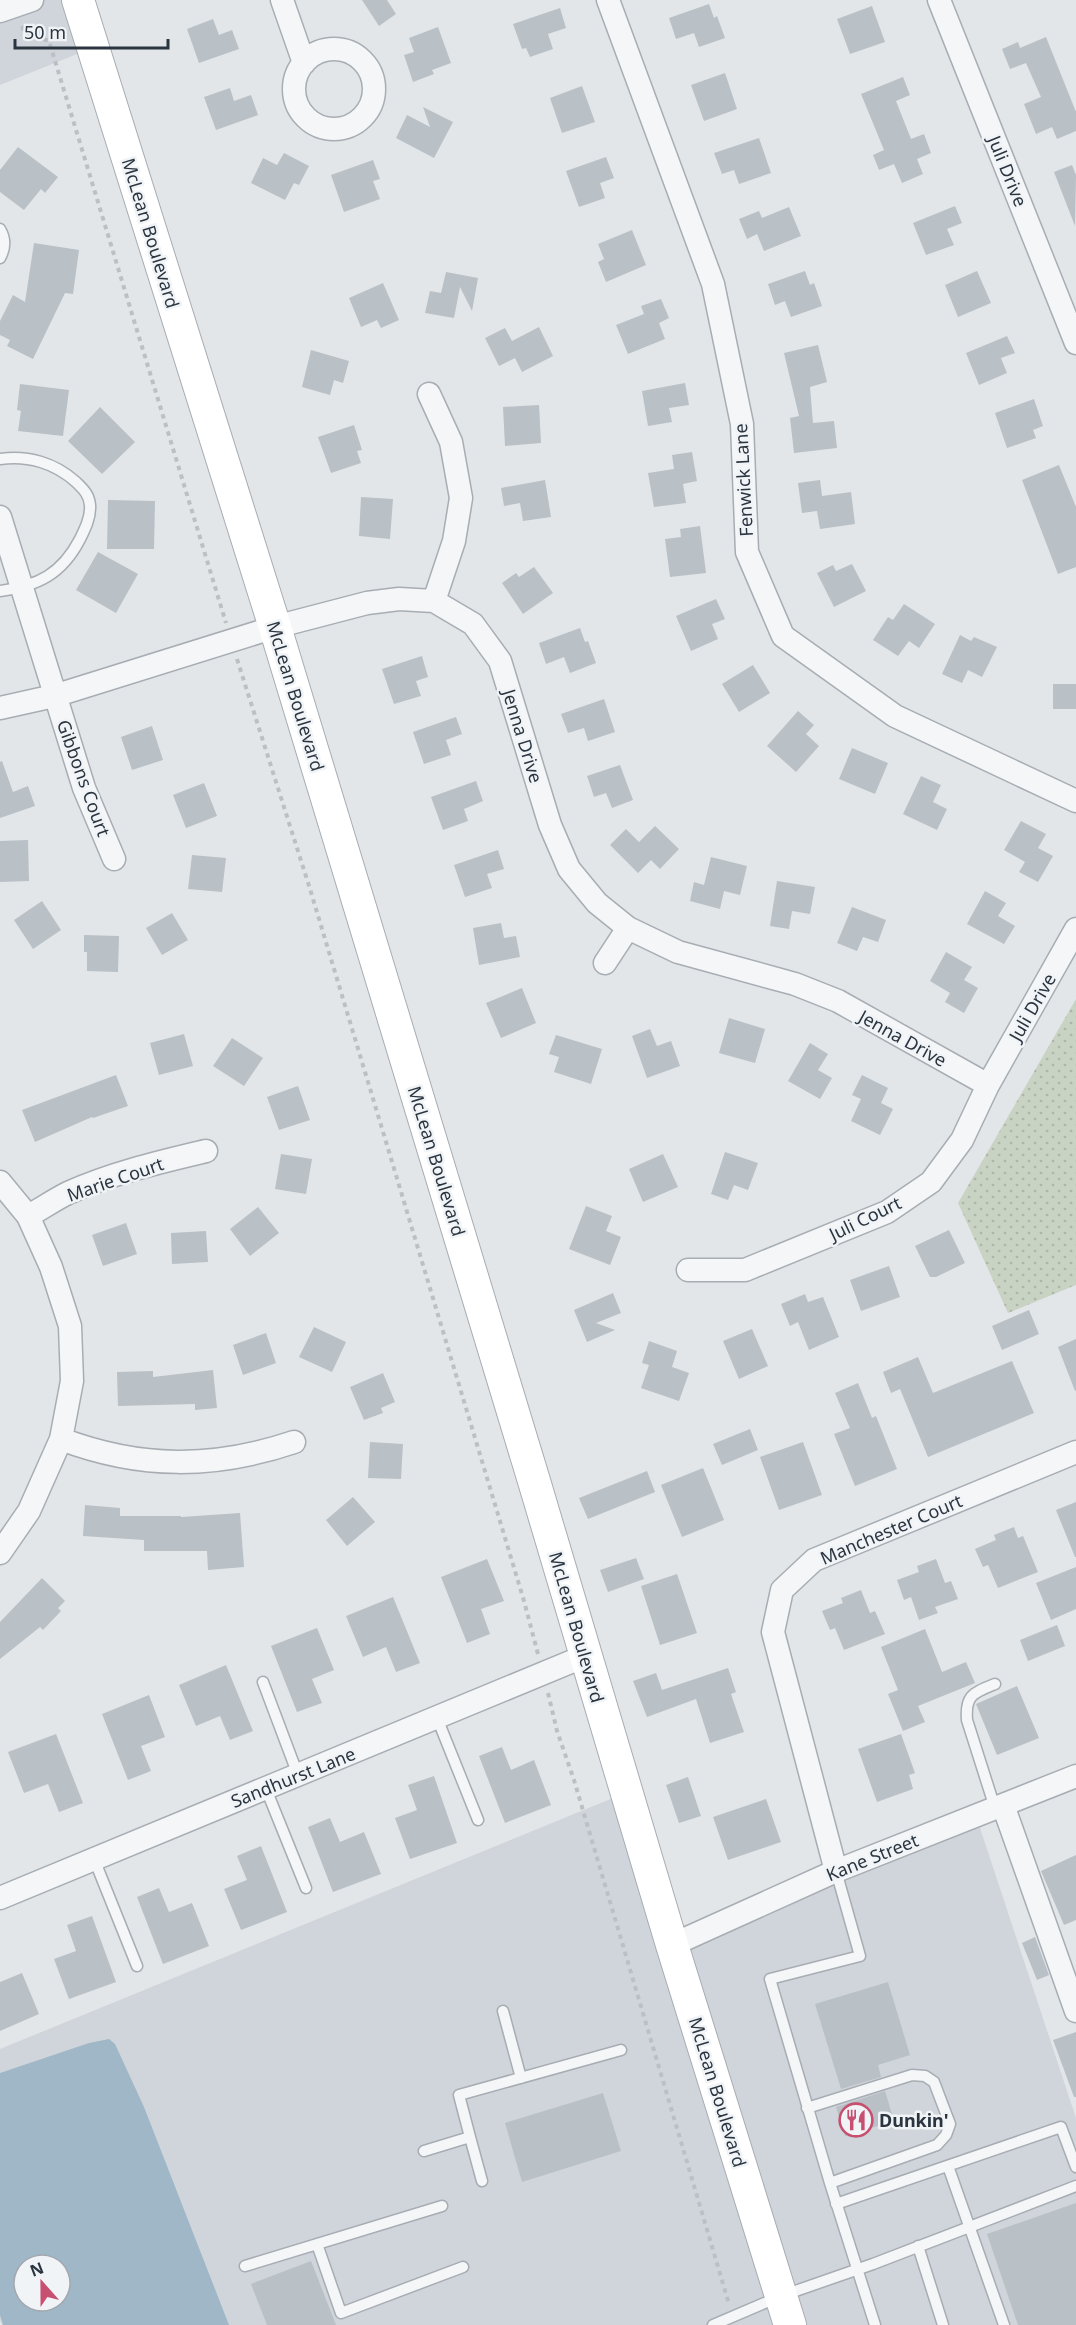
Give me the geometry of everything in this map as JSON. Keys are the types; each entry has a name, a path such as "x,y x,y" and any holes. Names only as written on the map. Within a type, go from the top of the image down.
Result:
{"main road":[{"name":"McLean Boulevard","path":"78,0 275,627 672,1945 786,2311"}],"street":[{"path":"0,11 32,0"},
{"path":"282,0 304,63"},
{"name":"Fenwick Lane","path":"608,0 713,284 742,424 747,552 783,636 895,716 1076,801"},
{"name":"Juli Drive","path":"939,0 1076,343"},
{"path":"429,394 451,442 461,498 454,542 434,601"},
{"name":"Gibbons Court","path":"0,517 11,590 54,696 84,788 114,859"},
{"name":"Jenna Drive","path":"0,708 54,696 275,627 367,603 399,599 434,601 473,624 500,661 550,825 569,869 597,903 628,928 678,952 795,984 838,1001 988,1085"},
{"path":"604,963 628,928"},
{"name":"Juli Drive","path":"988,1085 1076,929"},
{"name":"Juli Court","path":"688,1270 745,1270 886,1212 931,1182 962,1140 988,1085"},
{"name":"Marie Court","path":"28,1216 68,1194 111,1177 160,1161 206,1151"},
{"path":"0,1182 28,1216 51,1267 70,1326 72,1381 61,1439 29,1510 0,1553"},
{"path":"61,1439 94,1452 136,1460 176,1463 235,1459 294,1442"},
{"name":"Manchester Court","path":"836,1871 773,1632 782,1590 814,1560 1076,1452"},
{"name":"Sandhurst Lane","path":"0,1898 585,1656"},
{"name":"Kane Street","path":"672,1945 836,1871 1076,1776"},
{"path":"999,1806 1076,2011"}],"lane":[{"path":"0,229 5,249 0,258"},
{"path":"0,459 15,457 36,460 64,472 87,493 90,505 87,526 70,557 51,576 11,590"},
{"path":"263,1682 298,1775"},
{"path":"995,1684 970,1698 966,1705 967,1720 999,1806"},
{"path":"437,1718 478,1820"},
{"path":"266,1789 306,1888"},
{"path":"94,1859 137,1966"},
{"path":"836,1871 860,1956 770,1979 836,2204 875,2325"},
{"path":"503,2011 521,2078"},
{"path":"483,2181 459,2095 621,2050"},
{"path":"807,2108 912,2075 925,2076 934,2082 950,2124 946,2135 937,2145 830,2183"},
{"path":"836,2204 1061,2127 1076,2167"},
{"path":"424,2151 470,2137"},
{"path":"948,2166 1004,2325"},
{"path":"713,2325 732,2317 786,2311 858,2269 1076,2186"},
{"path":"245,2266 442,2206"},
{"path":"317,2244 341,2313 463,2267"},
{"path":"918,2246 943,2325"}],"path":[{"path":"24,32 49,41 232,642 310,889 524,1601 557,1731 574,1780 732,2317"}],"shaded area":[{"path":"0,0 72,0 87,50 0,85"},
{"path":"618,1796 779,2325 2,2325 0,2320 0,2049"},
{"path":"978,1822 1076,2118 1076,2325 796,2325 679,1947"}],"green space":[{"path":"1076,999 1076,1285 1008,1313 958,1203"}],"water":[{"path":"109,2039 115,2044 144,2107 229,2325 3,2325 0,2315 0,2073 89,2043"}],"building":[{"path":"362,0 387,0 396,14 379,26"},
{"path":"709,4 714,18 717,16 725,38 699,47 694,33 676,39 669,18"},
{"path":"872,6 885,42 850,54 837,19"},
{"path":"560,8 566,28 548,34 553,49 530,57 526,48 522,49 513,24"},
{"path":"213,19 219,35 232,30 239,49 199,63 187,29"},
{"path":"438,27 451,63 432,70 434,74 413,82 404,55 414,52 409,38"},
{"path":"1046,37 1076,112 1076,131 1057,139 1052,127 1036,134 1024,104 1041,97 1026,63 1010,69 1002,49 1018,42 1020,48"},
{"path":"725,73 737,109 704,121 691,85"},
{"path":"903,77 910,95 896,101 911,139 924,134 931,153 917,159 923,174 902,183 894,164 879,170 873,155 884,150 861,94"},
{"path":"582,86 595,122 562,133 550,98"},
{"path":"230,88 234,101 251,95 258,115 216,130 204,97"},
{"path":"423,107 453,122 434,158 396,138 407,115 430,127"},
{"path":"759,138 771,173 739,184 734,170 722,174 714,153"},
{"path":"18,147 58,177 45,193 41,189 24,210 0,192 0,170"},
{"path":"284,153 309,166 299,185 294,183 285,200 251,183 263,158 277,165"},
{"path":"606,157 614,178 600,183 605,198 579,207 566,171"},
{"path":"373,160 380,179 373,181 380,199 344,212 331,175"},
{"path":"1072,165 1076,175 1075,226 1054,172"},
{"path":"955,206 962,223 947,229 954,245 926,255 913,223"},
{"path":"789,207 801,236 764,251 757,234 747,239 739,219 759,211 762,218"},
{"path":"632,230 646,265 606,282 598,262 604,259 598,244"},
{"path":"34,243 79,250 73,294 65,293 33,359 7,346 10,340 0,335 0,321 13,295 25,302"},
{"path":"805,271 810,285 814,283 822,306 791,317 785,301 775,305 768,284"},
{"path":"977,271 991,303 958,317 945,285"},
{"path":"446,272 478,278 472,311 460,287 454,318 425,313 430,291 441,293"},
{"path":"383,283 399,320 381,328 377,320 361,327 349,298"},
{"path":"661,299 669,318 659,323 665,339 628,354 616,325 644,314 641,306"},
{"path":"539,327 553,356 522,372 515,358 499,366 485,338 505,328 512,341"},
{"path":"1007,336 1015,353 1001,358 1007,373 979,385 966,353"},
{"path":"818,345 827,382 810,387 813,423 834,421 837,448 794,453 790,418 799,416 784,353"},
{"path":"311,350 349,361 343,383 334,380 330,395 302,387"},
{"path":"685,383 689,405 669,408 672,422 648,426 642,391"},
{"path":"20,384 69,390 63,436 18,431 21,411 17,410"},
{"path":"1034,399 1043,426 1033,430 1036,438 1007,448 995,413"},
{"path":"539,405 541,443 505,446 503,407"},
{"path":"100,407 135,442 102,474 68,441"},
{"path":"354,425 362,450 357,451 361,463 331,473 318,437"},
{"path":"692,452 697,481 683,484 686,503 654,507 648,473 674,469 672,455"},
{"path":"1059,465 1076,507 1076,567 1058,574 1022,480"},
{"path":"545,480 551,517 523,521 520,503 504,506 501,488"},
{"path":"820,480 822,496 851,492 855,524 820,529 817,511 802,513 798,483"},
{"path":"361,497 393,499 390,539 359,536"},
{"path":"108,500 155,501 154,549 107,549"},
{"path":"700,526 706,573 670,577 665,539 681,537 680,529"},
{"path":"98,552 138,574 116,613 76,590"},
{"path":"852,564 866,591 834,607 817,573 833,565 836,571"},
{"path":"534,567 553,593 523,614 502,583 516,573 519,577"},
{"path":"716,599 725,619 712,624 718,639 691,651 676,616"},
{"path":"904,604 935,624 919,648 909,641 898,656 873,640 888,617 893,620"},
{"path":"580,628 585,642 588,641 596,663 570,673 564,657 546,664 539,643"},
{"path":"960,635 971,641 974,637 997,647 982,677 968,670 962,683 942,674"},
{"path":"422,656 428,677 416,681 421,696 394,704 382,669"},
{"path":"753,665 770,693 739,712 722,684"},
{"path":"1053,684 1076,684 1076,709 1053,709"},
{"path":"604,699 615,732 588,741 584,728 568,733 561,714"},
{"path":"798,711 814,725 806,734 819,746 796,772 767,746"},
{"path":"456,717 462,734 446,740 451,755 424,764 413,732"},
{"path":"152,726 163,760 132,770 121,737"},
{"path":"852,748 888,763 875,794 839,779"},
{"path":"2,761 13,792 28,786 35,806 0,818 0,762"},
{"path":"620,765 633,800 612,808 606,793 594,797 587,776"},
{"path":"921,776 941,785 933,802 947,809 937,830 903,814"},
{"path":"476,781 483,801 464,809 468,821 443,830 431,797"},
{"path":"204,783 217,816 186,828 173,795"},
{"path":"1021,821 1046,834 1038,848 1053,856 1038,882 1019,872 1025,862 1004,850"},
{"path":"655,826 679,849 660,869 651,860 638,873 610,845 626,829 639,842"},
{"path":"28,840 29,881 0,882 0,841"},
{"path":"498,850 504,869 487,874 492,888 465,897 454,865"},
{"path":"192,855 226,858 222,892 188,889"},
{"path":"711,857 747,866 740,895 724,891 720,909 690,901 694,882 704,885"},
{"path":"777,881 815,887 810,914 792,911 789,929 770,926"},
{"path":"985,891 1006,903 998,916 1015,926 1004,944 967,924"},
{"path":"42,901 61,930 33,949 14,920"},
{"path":"852,907 886,920 878,942 863,937 857,951 837,943"},
{"path":"172,913 188,940 162,955 146,928"},
{"path":"501,923 504,938 516,936 520,957 479,965 473,928"},
{"path":"84,935 119,936 118,972 87,971"},
{"path":"946,952 972,967 964,980 978,988 964,1013 945,1002 950,993 930,981"},
{"path":"522,988 536,1023 501,1038 486,1003"},
{"path":"729,1018 765,1029 755,1063 719,1053"},
{"path":"650,1029 657,1046 671,1041 680,1066 647,1078 632,1036"},
{"path":"184,1034 193,1066 159,1075 150,1043"},
{"path":"556,1035 602,1049 591,1084 554,1072 559,1057 549,1054"},
{"path":"232,1038 263,1058 244,1086 213,1066"},
{"path":"810,1043 828,1054 818,1070 832,1078 820,1099 788,1081"},
{"path":"116,1075 128,1106 92,1117 35,1142 22,1110"},
{"path":"862,1075 888,1088 881,1103 893,1109 880,1135 851,1121 861,1099 852,1095"},
{"path":"298,1086 310,1120 279,1130 267,1097"},
{"path":"725,1152 758,1163 748,1190 734,1185 728,1200 711,1194"},
{"path":"281,1154 312,1159 306,1194 275,1189"},
{"path":"663,1154 678,1187 643,1202 629,1169"},
{"path":"586,1206 612,1216 606,1231 621,1237 610,1265 569,1249"},
{"path":"258,1207 279,1233 250,1256 230,1229"},
{"path":"126,1223 137,1254 103,1266 92,1235"},
{"path":"949,1230 965,1263 936,1277 930,1277 915,1246"},
{"path":"206,1231 208,1262 172,1264 171,1233"},
{"path":"889,1266 900,1297 861,1311 850,1280"},
{"path":"613,1293 621,1313 596,1323 615,1330 587,1342 574,1310"},
{"path":"805,1294 808,1302 823,1297 839,1337 809,1350 798,1322 790,1326 781,1304"},
{"path":"1029,1310 1039,1334 1002,1350 992,1326"},
{"path":"314,1327 346,1342 332,1372 299,1357"},
{"path":"752,1329 768,1366 739,1379 723,1341"},
{"path":"266,1333 276,1363 243,1375 233,1345"},
{"path":"1076,1339 1076,1390 1075,1391 1058,1347"},
{"path":"649,1341 677,1351 672,1367 689,1373 679,1401 641,1388 649,1365 642,1363"},
{"path":"918,1357 933,1393 1012,1361 1034,1413 928,1457 900,1389 891,1393 883,1372"},
{"path":"213,1370 217,1408 195,1410 195,1404 118,1406 117,1372 153,1371 153,1377"},
{"path":"383,1373 395,1402 381,1408 383,1413 364,1420 350,1387"},
{"path":"858,1383 872,1418 876,1416 897,1469 855,1486 834,1434 850,1428 835,1393"},
{"path":"750,1429 758,1450 722,1465 713,1444"},
{"path":"370,1442 403,1444 401,1479 368,1478"},
{"path":"803,1442 822,1495 779,1510 760,1457"},
{"path":"703,1468 724,1520 682,1537 661,1485"},
{"path":"647,1471 655,1492 588,1519 579,1498"},
{"path":"353,1497 375,1522 347,1546 326,1520"},
{"path":"1076,1502 1076,1557 1075,1557 1056,1510"},
{"path":"85,1505 120,1508 120,1516 181,1517 240,1513 244,1567 208,1570 207,1551 144,1551 144,1540 83,1536"},
{"path":"1014,1527 1018,1538 1023,1536 1038,1572 998,1588 988,1565 983,1567 975,1549 996,1540 994,1535"},
{"path":"636,1558 644,1579 608,1592 600,1570"},
{"path":"487,1559 504,1601 481,1609 490,1634 467,1643 441,1577"},
{"path":"936,1559 945,1583 951,1581 958,1599 935,1607 938,1613 919,1620 911,1597 904,1600 897,1580 919,1572 917,1566"},
{"path":"1076,1567 1076,1609 1051,1620 1036,1583"},
{"path":"677,1574 697,1633 660,1645 641,1586"},
{"path":"42,1578 65,1601 58,1608 61,1611 43,1630 40,1627 0,1659 0,1622"},
{"path":"861,1590 870,1613 875,1611 885,1634 844,1650 835,1628 830,1630 822,1611 843,1603 841,1598"},
{"path":"393,1597 420,1663 396,1672 386,1647 363,1657 346,1616"},
{"path":"1057,1625 1065,1646 1028,1661 1020,1640"},
{"path":"317,1628 334,1670 312,1679 322,1703 297,1712 271,1646"},
{"path":"925,1629 942,1672 966,1662 975,1683 918,1706 925,1722 903,1731 888,1694 898,1690 881,1647"},
{"path":"226,1665 253,1731 230,1740 220,1716 196,1726 179,1685"},
{"path":"728,1668 736,1692 731,1694 744,1732 710,1743 696,1699 647,1717 633,1681 656,1673 662,1690"},
{"path":"1017,1686 1039,1738 997,1755 976,1704"},
{"path":"149,1695 165,1737 141,1746 151,1771 128,1780 102,1714"},
{"path":"56,1734 83,1803 59,1812 48,1784 24,1793 8,1752"},
{"path":"901,1734 915,1773 909,1775 913,1789 877,1802 858,1749"},
{"path":"502,1747 511,1770 534,1760 551,1805 505,1823 479,1756"},
{"path":"434,1776 457,1843 410,1859 395,1818 417,1810 408,1785"},
{"path":"688,1777 701,1816 679,1823 666,1785"},
{"path":"766,1799 781,1842 728,1860 713,1817"},
{"path":"330,1818 340,1842 364,1832 381,1874 333,1892 308,1827"},
{"path":"261,1846 287,1912 241,1930 224,1889 247,1880 237,1856"},
{"path":"1076,1855 1076,1920 1064,1925 1041,1871"},
{"path":"159,1888 169,1912 192,1903 209,1946 163,1964 137,1897"},
{"path":"92,1916 116,1982 69,1999 54,1959 76,1951 67,1925"},
{"path":"1035,1937 1049,1975 1037,1980 1022,1943"},
{"path":"22,1973 39,2014 0,2031 0,1982"},
{"path":"888,1982 910,2055 878,2065 881,2077 841,2089 815,2004"},
{"path":"1076,2032 1076,2097 1074,2097 1053,2040"},
{"path":"885,2091 894,2121 845,2136 836,2107"},
{"path":"603,2093 621,2151 522,2182 505,2123"},
{"path":"1076,2203 1076,2325 1018,2325 987,2234"},
{"path":"311,2261 336,2325 267,2325 251,2284"}],"place":[{"name":"Dunkin'","path":"856,2120"}]}
